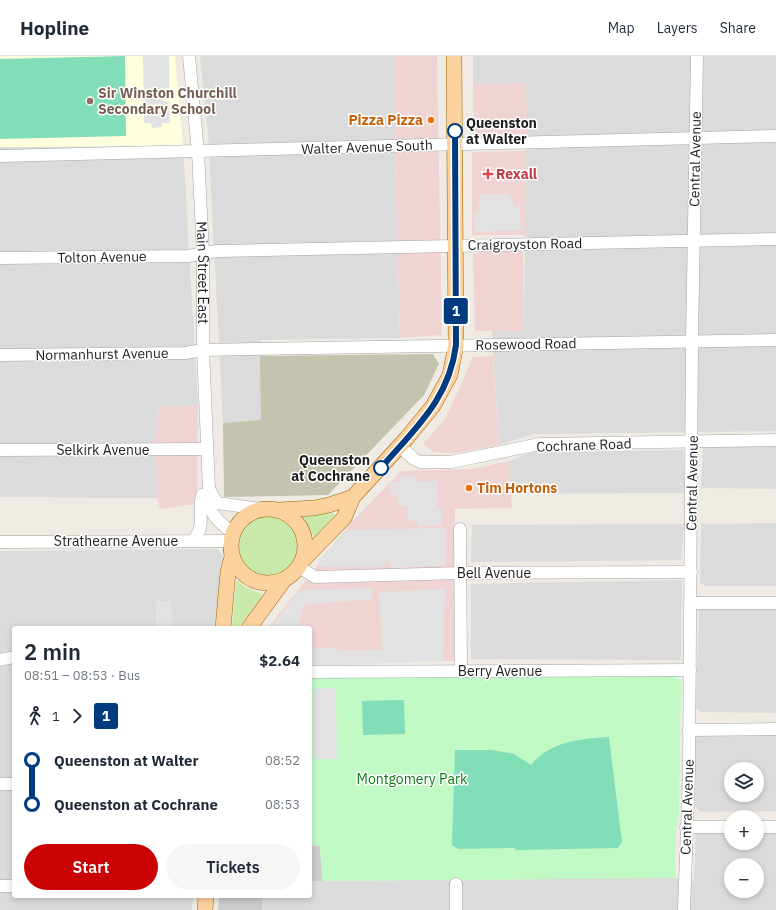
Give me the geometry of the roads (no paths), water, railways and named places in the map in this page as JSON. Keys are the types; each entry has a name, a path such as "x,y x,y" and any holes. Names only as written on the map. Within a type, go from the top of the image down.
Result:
{"main road":[{"path":"250,626 284,580 344,518 353,497 421,422 444,390 450,376 456,345 456,145 454,56"},
{"path":"223,626 228,572 232,557 232,537 245,517 262,509 278,510 314,508 353,497"},
{"path":"278,510 294,519 304,534 306,546 301,564"},
{"path":"232,557 242,573 251,580 259,583 271,584 284,580"},
{"path":"205,910 206,898"}],"street":[{"name":"Main Street East","path":"189,56 198,152 203,254 203,350 208,484 207,499 210,509 232,537"},
{"name":"Central Avenue","path":"684,910 690,670 693,442 692,342 697,56"},
{"name":"Walter Avenue South","path":"0,156 776,136"},
{"name":"Craigroyston Road","path":"203,254 217,252 776,239"},
{"name":"Tolton Avenue","path":"0,258 188,256 203,254"},
{"name":"Rosewood Road","path":"203,350 776,340"},
{"name":"Normanhurst Avenue","path":"0,354 185,353 203,350"},
{"name":"Cochrane Road","path":"400,446 414,459 420,462 451,462 540,444 776,440"},
{"name":"Selkirk Avenue","path":"0,450 206,449"},
{"path":"208,484 218,503 262,509"},
{"path":"193,541 201,529 201,497 208,484"},
{"path":"460,529 462,573 461,671"},
{"name":"Strathearne Avenue","path":"0,542 193,541 232,537"},
{"name":"Bell Avenue","path":"301,564 315,576 462,573 691,572"},
{"path":"691,603 776,603"},
{"path":"0,660 12,657"},
{"name":"Berry Avenue","path":"312,672 690,670"},
{"path":"689,730 776,729"},
{"path":"0,784 12,784"},
{"path":"686,827 724,827"},
{"path":"764,827 776,827"},
{"path":"456,884 456,910"},
{"path":"0,886 12,886"}],"place":[{"name":"Sir Winston Churchill Secondary School","path":"90,101"},
{"name":"Pizza Pizza","path":"431,120"},
{"name":"Queenston at Walter","path":"455,131"},
{"name":"Rexall","path":"488,174"},
{"name":"Queenston at Cochrane","path":"381,468"},
{"name":"Tim Hortons","path":"469,488"}],"park label":[{"name":"Montgomery Park","path":"412,779"}]}
